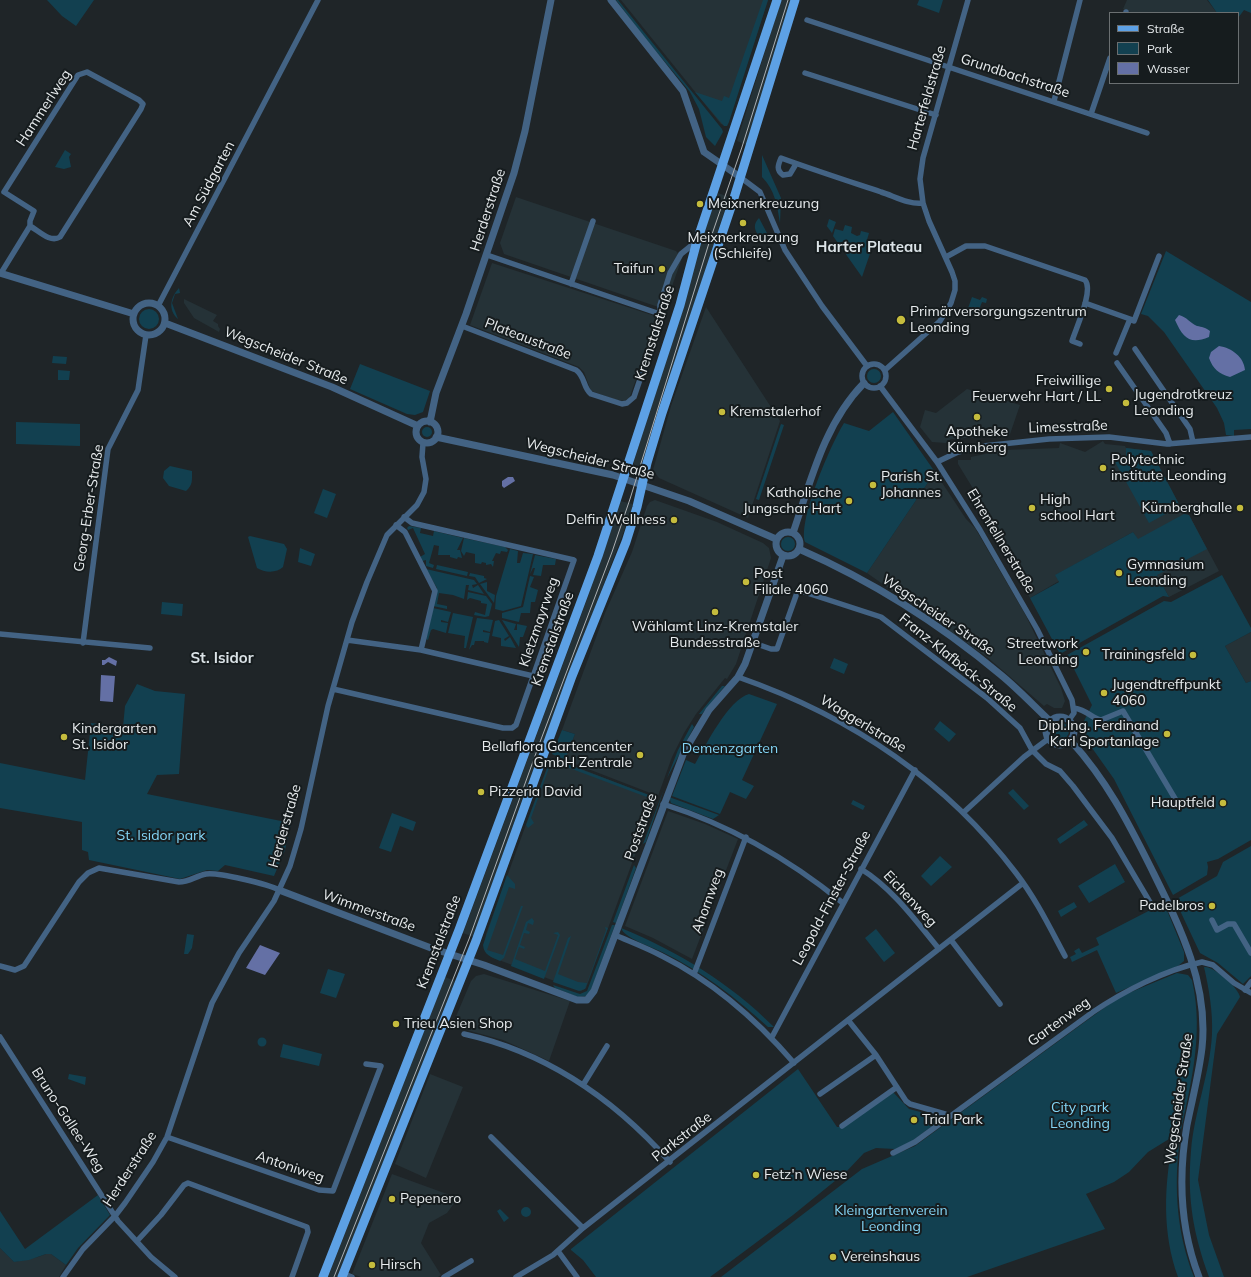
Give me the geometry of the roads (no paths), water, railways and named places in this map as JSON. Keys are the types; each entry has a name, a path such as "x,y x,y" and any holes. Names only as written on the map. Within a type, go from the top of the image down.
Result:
{"main road":[{"name":"Kremstalstraße","path":"323,1277 450,954 598,556 680,305 698,241 777,0"},
{"path":"346,1276 469,960 572,676 626,542 662,413 740,177 795,0"}],"street":[{"name":"Am Südgarten","path":"158,306 318,0"},
{"name":"Herderstraße","path":"430,422 436,393 487,255 520,152 551,0"},
{"path":"611,0 683,91 688,101 701,146 708,156 760,192 785,250 822,306 867,366"},
{"name":"Harterfeldstraße","path":"885,370 945,315 953,298 955,281 946,257 929,221 923,203 920,184 921,169 968,0"},
{"path":"1054,101 1080,0"},
{"name":"Grundbachstraße","path":"808,20 1147,133"},
{"path":"1091,114 1109,61"},
{"name":"Hammerlweg","path":"87,72 139,100 143,104 141,109 60,237 51,239 30,226 30,221 34,211 4,192 78,75 87,72"},
{"path":"805,72 936,115"},
{"path":"796,164 917,204 923,203"},
{"path":"571,284 592,221"},
{"path":"30,226 0,273 134,314"},
{"name":"Plateaustraße","path":"462,326 576,370 581,375 588,392 591,394 622,404 627,403 634,397 660,321 662,294 670,273 681,254 698,241"},
{"path":"946,257 966,246 976,244 1085,280 1089,287 1072,341 1080,344"},
{"path":"487,255 660,314"},
{"path":"1085,303 1134,321 1159,256"},
{"path":"146,304 158,306 164,312 165,323 157,334 146,335 136,329 133,322 134,314 138,308 146,304"},
{"path":"1116,354 1130,319"},
{"name":"Wegscheider Straße","path":"165,323 332,387 418,426"},
{"name":"Georg-Erber-Straße","path":"83,643 108,449 138,390 146,335"},
{"path":"1135,349 1190,429 1194,442"},
{"path":"1117,363 1166,433 1170,444"},
{"path":"878,364 885,370 886,378 880,386 871,388 864,383 862,372 867,366 878,364"},
{"path":"793,533 827,435 847,403 864,383"},
{"name":"Ehrenfellnerstraße","path":"880,386 937,462 980,530 1023,604 1063,679 1074,708"},
{"path":"422,422 430,422 437,429 436,437 431,442 423,442 416,435 418,426 422,422"},
{"name":"Limesstraße","path":"937,462 954,453 983,446 1049,439 1098,436 1170,444 1251,436"},
{"name":"Wegscheider Straße","path":"436,437 623,478 715,511 776,539"},
{"name":"Herderstraße","path":"63,1277 83,1249 115,1216 167,1137 203,1028 215,998 236,959 274,901 290,866 301,829 333,689 366,582 384,540 396,525 416,505 424,492 426,478 421,454 423,442"},
{"name":"Kletzmayrweg","path":"333,689 508,729 516,725 574,560 412,522 404,517"},
{"path":"396,525 405,532 435,591 421,650"},
{"path":"783,533 793,533 799,539 799,550 792,556 784,556 776,550 776,539 783,533"},
{"name":"Wegscheider Straße","path":"799,550 866,582 932,623 1001,674 1050,721"},
{"name":"Poststraße","path":"469,960 577,1000 587,1000 594,991 680,760 709,710 738,677 748,659 784,556"},
{"name":"Franz-Klafböck-Straße","path":"754,642 771,649 777,649 798,590 881,617 987,698 1020,728 1032,750 1046,764 1060,771 1101,821 1122,853 1151,904"},
{"path":"0,634 83,643 150,648"},
{"path":"347,640 421,650 533,676"},
{"name":"Waggerlstraße","path":"738,677 791,697 828,714 874,741 915,770 964,812 990,840 1023,883 1040,910 1065,956"},
{"path":"1069,720 1074,713 1074,708 1084,710 1097,720 1101,720 1123,711 1177,802"},
{"path":"1058,717 1069,720 1074,727 1071,741 1058,746 1048,739 1046,732 1050,721 1058,717"},
{"path":"964,812 1032,750 1048,739"},
{"name":"Wegscheider Straße","path":"1071,741 1102,778 1120,807 1171,909 1193,964 1201,1003 1202,1048 1183,1153 1181,1191 1187,1238 1199,1277"},
{"name":"Leopold-Finster-Straße","path":"772,1037 915,770"},
{"path":"663,804 718,824 746,837 802,871 843,903"},
{"name":"Ahornweg","path":"694,974 746,837"},
{"path":"0,966 15,970 24,966 79,882 88,873 99,868 179,882 189,881 210,874 266,884 279,890"},
{"name":"Eichenweg","path":"861,869 870,874 901,905 939,949"},
{"path":"948,1117 945,1114 910,1104 906,1101 876,1055 848,1020 1023,883"},
{"name":"Wimmerstraße","path":"279,890 469,960"},
{"path":"1212,920 1217,930 1228,924 1234,924 1251,953"},
{"path":"615,935 662,956 694,974 740,1006 772,1037 794,1063"},
{"path":"951,940 1000,1004"},
{"path":"1193,964 1202,962 1213,965 1251,993"},
{"name":"Gartenweg","path":"893,1153 915,1142 1113,998 1193,964"},
{"path":"1245,990 1251,982"},
{"name":"Parkstraße","path":"516,1277 558,1251 584,1228 670,1162 848,1020"},
{"path":"464,1034 503,1044 542,1061 583,1085 629,1120 670,1162"},
{"name":"Bruno-Gallee-Weg","path":"0,1037 115,1216 151,1257 175,1277"},
{"path":"583,1085 607,1046"},
{"path":"820,1094 876,1055"},
{"name":"Antoniweg","path":"167,1137 319,1190 333,1191 381,1066 366,1064"},
{"path":"842,1126 897,1087"},
{"path":"491,1137 584,1228"},
{"path":"137,1241 162,1215 184,1185 188,1183 306,1227 308,1232 292,1277"},
{"path":"558,1251 578,1277"},
{"path":"444,1277 471,1261"}],"water":[{"path":"1179,315 1197,326 1204,327 1210,331 1209,337 1197,340 1188,338 1181,331 1175,320"},
{"path":"1219,346 1233,351 1240,357 1245,370 1230,377 1217,370 1212,365 1209,358 1211,352"},
{"path":"508,477 513,477 515,481 504,488 502,486 502,481"},
{"path":"109,657 117,661 116,666 108,662 102,665 102,660"},
{"path":"101,675 115,676 113,702 100,701"},
{"path":"260,945 280,953 265,975 246,968"}],"tram line":[{"path":"334,1277 469,939 540,742 612,552 630,499 709,243 742,147 788,0"}],"place":[{"name":"Meixnerkreuzung","path":"700,204"},
{"name":"Meixnerkreuzung (Schleife)","path":"743,223"},
{"name":"Taifun","path":"662,269"},
{"name":"Primärversorgungszentrum Leonding","path":"901,320"},
{"name":"Freiwillige Feuerwehr Hart / LL","path":"1109,389"},
{"name":"Jugendrotkreuz Leonding","path":"1126,403"},
{"name":"Kremstalerhof","path":"722,412"},
{"name":"Apotheke Kürnberg","path":"977,417"},
{"name":"Polytechnic institute Leonding","path":"1103,468"},
{"name":"Parish St. Johannes","path":"873,485"},
{"name":"Katholische Jungschar Hart","path":"849,501"},
{"name":"High school Hart","path":"1032,508"},
{"name":"Kürnberghalle","path":"1240,508"},
{"name":"Delfin Wellness","path":"674,520"},
{"name":"Gymnasium Leonding","path":"1119,573"},
{"name":"Post Filiale 4060","path":"746,582"},
{"name":"Wählamt Linz-Kremstaler Bundesstraße","path":"715,612"},
{"name":"Streetwork Leonding","path":"1086,652"},
{"name":"Trainingsfeld","path":"1193,655"},
{"name":"Jugendtreffpunkt 4060","path":"1104,693"},
{"name":"Dipl.Ing. Ferdinand Karl Sportanlage","path":"1167,734"},
{"name":"Kindergarten St. Isidor","path":"64,737"},
{"name":"Bellaflora Gartencenter GmbH Zentrale","path":"640,755"},
{"name":"Pizzeria David","path":"481,792"},
{"name":"Hauptfeld","path":"1223,803"},
{"name":"Padelbros","path":"1212,906"},
{"name":"Trieu Asien Shop","path":"396,1024"},
{"name":"Trial Park","path":"914,1120"},
{"name":"Fetz'n Wiese","path":"756,1175"},
{"name":"Pepenero","path":"392,1199"},
{"name":"Vereinshaus","path":"833,1257"},
{"name":"Hirsch","path":"372,1265"}],"district":[{"name":"Harter Plateau","path":"869,247"},
{"name":"St. Isidor","path":"222,658"}],"park label":[{"name":"Demenzgarten","path":"730,749"},
{"name":"St. Isidor park","path":"161,836"},
{"name":"City park Leonding","path":"1080,1116"},
{"name":"Kleingartenverein Leonding","path":"891,1220"}]}
